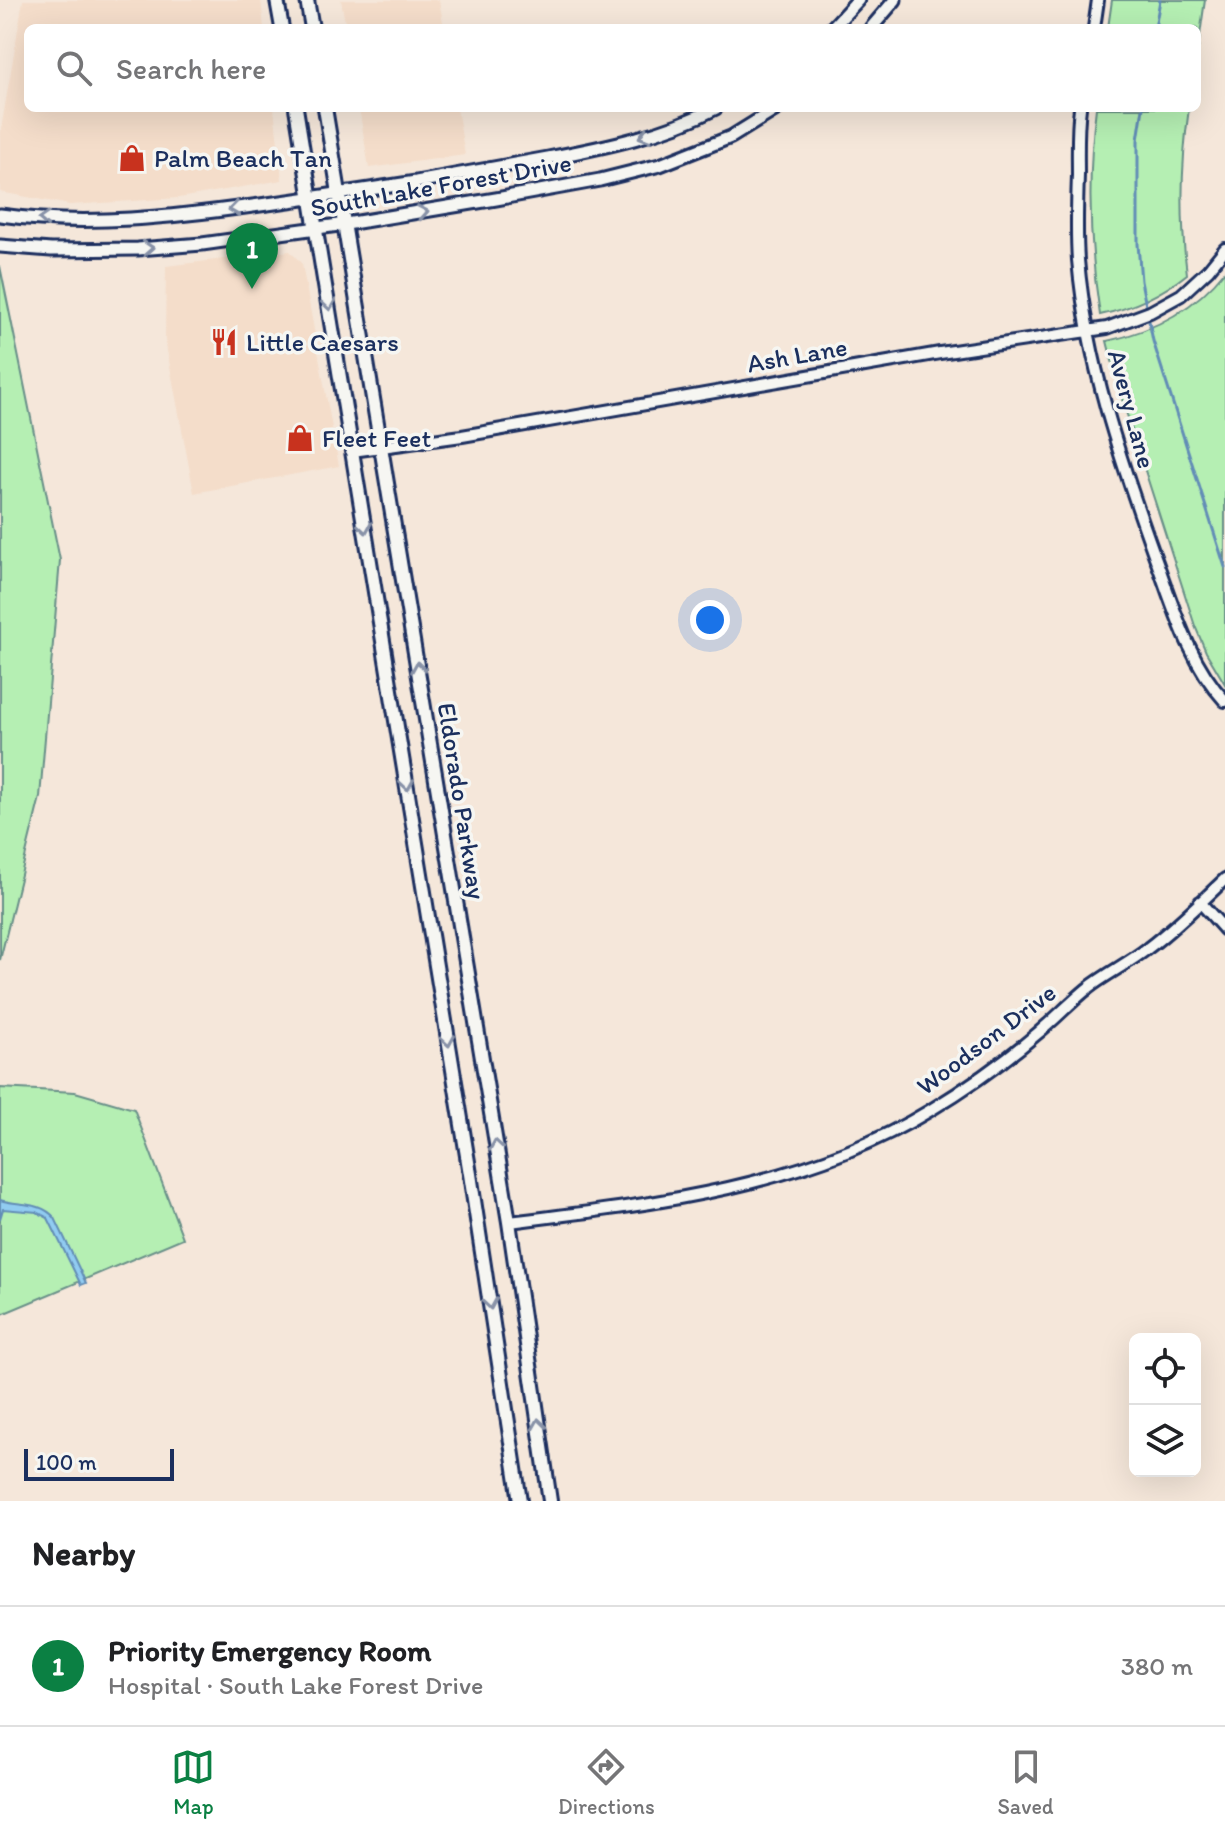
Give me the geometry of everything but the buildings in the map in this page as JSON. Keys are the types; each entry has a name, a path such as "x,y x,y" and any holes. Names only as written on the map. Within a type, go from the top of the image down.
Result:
{"main road":[{"path":"277,0 281,24"},
{"path":"307,0 311,24"},
{"path":"836,24 858,0"},
{"path":"874,24 895,0"},
{"name":"Eldorado Parkway","path":"297,112 520,1501"},
{"name":"Eldorado Parkway","path":"326,112 509,1222 550,1501"},
{"name":"South Lake Forest Drive","path":"0,215 88,221 137,219 201,214 340,194 603,147 672,127 707,112"},
{"name":"South Lake Forest Drive","path":"0,246 51,250 138,249 202,244 481,202 638,172 731,137 772,112"}],"street":[{"path":"1095,24 1098,0"},
{"name":"Avery Lane","path":"1080,112 1076,231 1088,331 1101,390 1118,450 1193,656 1210,685 1225,701"},
{"name":"Ash Lane","path":"352,451 462,436 940,353 1107,328 1150,312 1181,295 1225,249"},
{"name":"Woodson Drive","path":"509,1222 598,1211 736,1186 800,1168 863,1145 926,1113 982,1077 1037,1034 1088,988 1172,929 1225,879"},
{"path":"1200,902 1225,930"}],"shaded area":[{"path":"23,0 261,0 264,24 24,24 24,112 274,112 282,180 179,198 70,205 0,192 0,135"},
{"path":"341,0 439,0 443,24 345,24"},
{"path":"360,112 458,112 465,155 369,168"},
{"path":"290,251 302,264 339,466 194,493 165,340 166,266"}],"green space":[{"path":"1112,0 1205,0 1201,28 1201,24 1109,24"},
{"path":"1096,112 1189,112 1182,191 1187,274 1146,300 1100,315 1090,212"},
{"path":"0,266 60,560 40,797 0,960"},
{"path":"1225,271 1225,684 1195,626 1121,396 1107,341 1141,331 1172,316 1201,297"},
{"path":"0,1088 75,1092 134,1109 183,1238 0,1315"}],"water":[{"path":"0,1200 36,1206 55,1218 86,1283 81,1285 48,1218 37,1212 3,1209 0,1219"}],"waterway":[{"path":"1156,24 1160,0"},
{"path":"1142,112 1138,140 1141,281 1153,341 1225,567"}],"place":[{"name":"Palm Beach Tan","path":"132,158"},
{"name":"Priority Emergency Room","path":"252,289"},
{"name":"Little Caesars","path":"224,342"},
{"name":"Fleet Feet","path":"300,438"}]}
